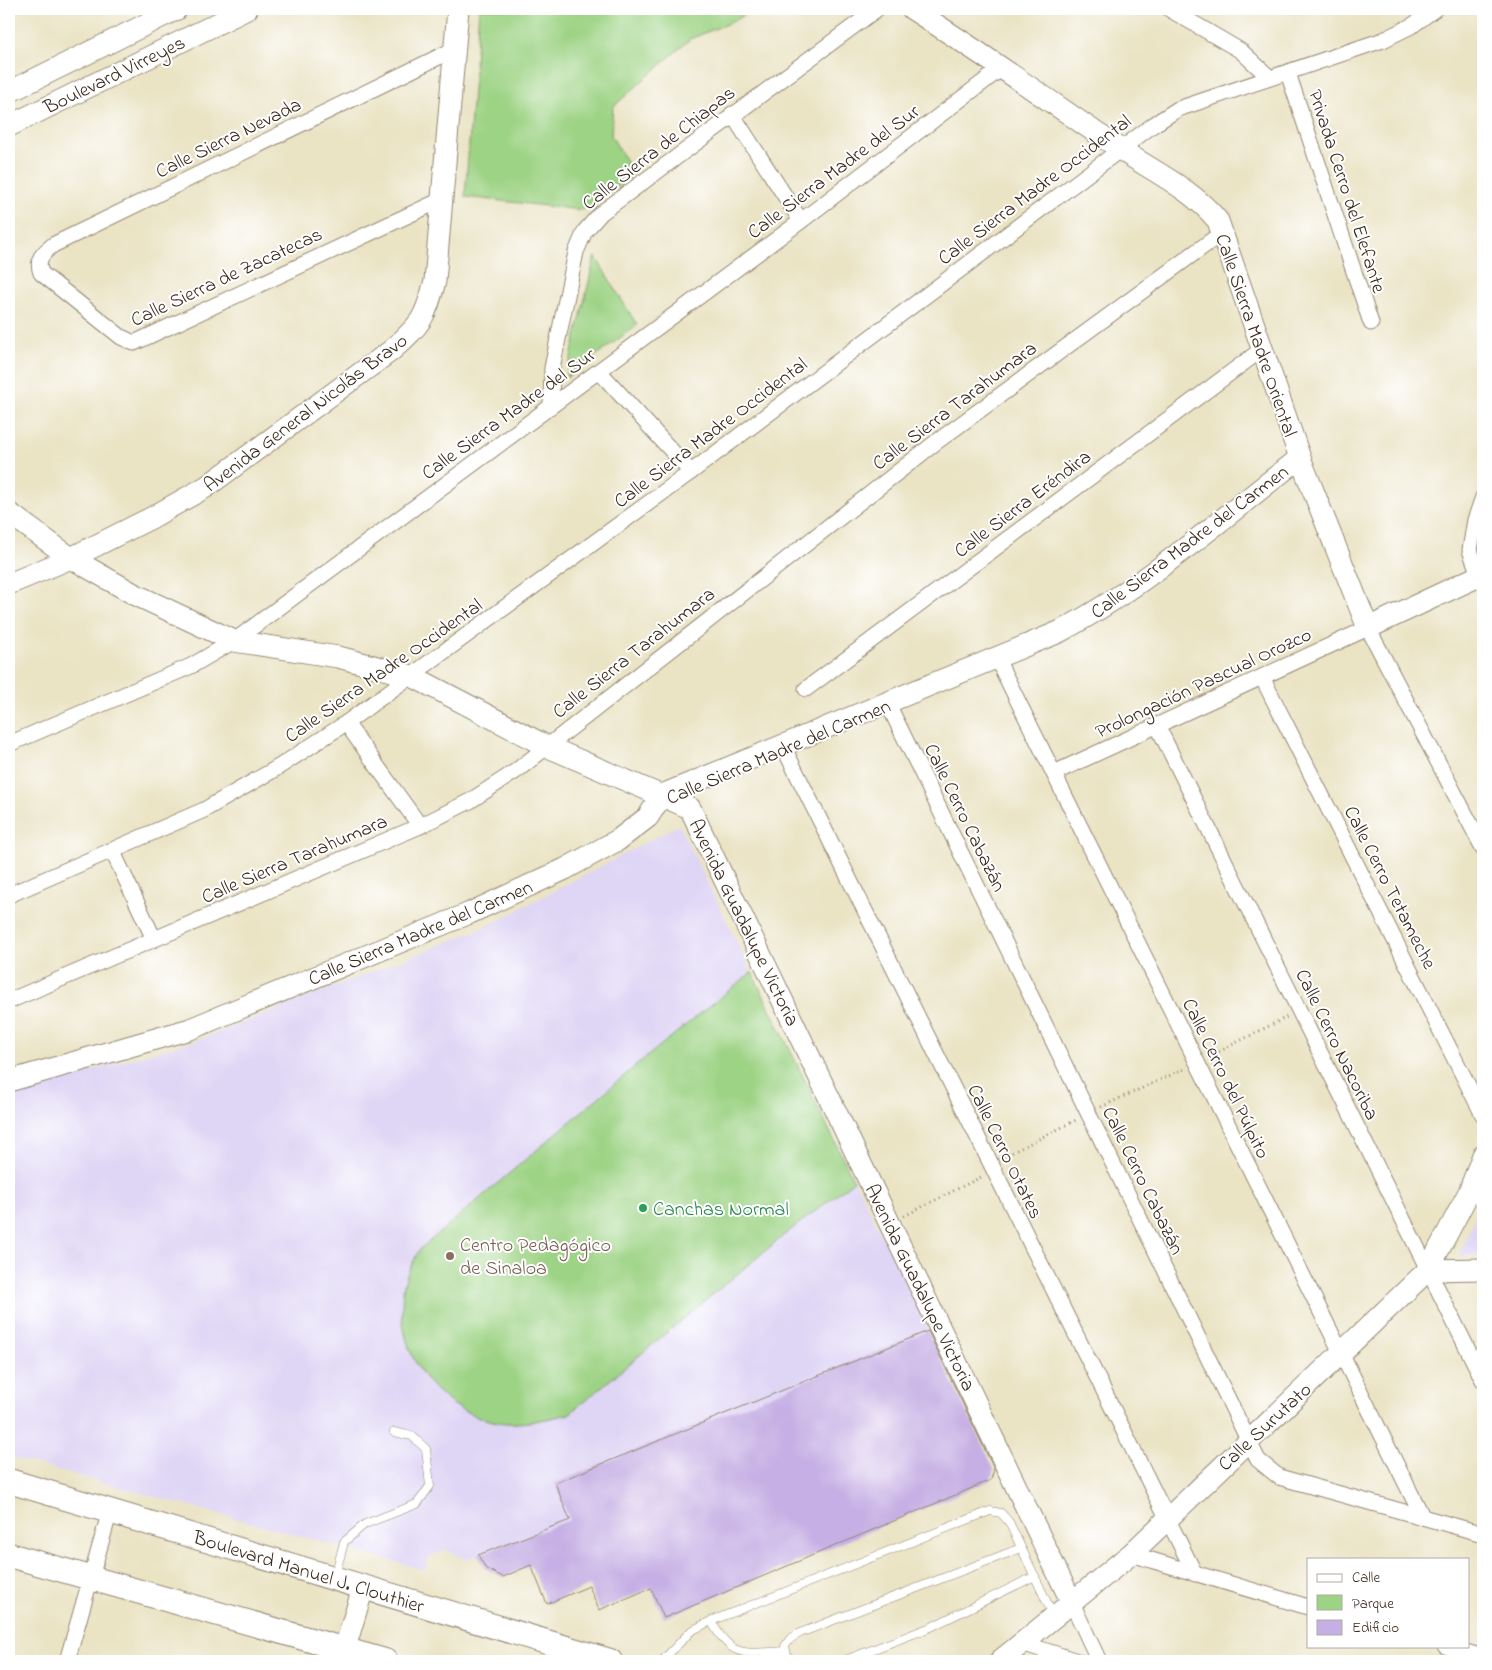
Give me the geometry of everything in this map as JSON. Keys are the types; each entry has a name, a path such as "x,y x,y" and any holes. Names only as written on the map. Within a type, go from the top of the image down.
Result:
{"main road":[{"name":"Boulevard Manuel J. Clouthier","path":"9,1481 610,1661"},
{"path":"9,1556 92,1579 343,1656 385,1661"}],"street":[{"name":"Boulevard Virreyes","path":"9,92 177,9"},
{"name":"Boulevard Virreyes","path":"9,126 247,9"},
{"name":"Avenida General Nicolás Bravo","path":"9,584 71,558 151,518 206,487 392,350 420,325 428,307 435,281 453,50 458,9"},
{"name":"Calle Sierra de Chiapas","path":"551,405 552,368 576,252 585,231 601,212 877,9"},
{"name":"Calle Sierra Madre Oriental","path":"912,9 1003,67 1122,150 1174,182 1206,205 1218,221 1261,350 1300,458 1368,628"},
{"path":"1169,9 1241,51 1270,78"},
{"name":"Calle Sierra Madre Occidental","path":"9,895 204,810 277,768 346,723 691,472 1153,125 1178,109 1383,40 1413,25 1435,9"},
{"name":"Calle Sierra Nevada","path":"41,274 38,264 41,255 53,245 453,50"},
{"name":"Calle Sierra Madre del Sur","path":"9,744 191,666 234,641 801,221 1003,67"},
{"name":"Privada Cerro del Elefante","path":"1288,73 1371,322"},
{"path":"732,114 801,221"},
{"name":"Calle Sierra de Zacatecas","path":"41,274 121,337 134,343 441,200"},
{"name":"Calle Sierra Tarahumara","path":"9,1001 420,826 470,801 516,771 935,443 1223,232"},
{"name":"Calle Sierra Eréndira","path":"806,689 1261,350"},
{"path":"599,371 691,472"},
{"name":"Calle Sierra Madre del Carmen","path":"9,1081 190,1029 470,913 565,869 618,840 648,817 662,796 1059,632 1097,612 1300,458"},
{"path":"1483,497 1475,520 1470,550 1482,577 1368,628 1483,848"},
{"name":"Avenida Guadalupe Victoria","path":"9,513 71,558 134,594 234,641 338,657 412,676 546,746 690,808 1072,1603"},
{"name":"Prolongación Pascual Orozco","path":"1054,774 1368,628"},
{"name":"Calle Cerro del Púlpito","path":"997,659 1422,1516"},
{"name":"Calle Cerro Tetameche","path":"1262,676 1483,1115"},
{"name":"Calle Cerro Cabazán","path":"888,704 1258,1460 1279,1478 1483,1534"},
{"path":"346,723 420,826"},
{"name":"Calle Cerro Nacoriba","path":"1157,726 1483,1380"},
{"name":"Calle Cerro Otates","path":"783,746 1194,1574"},
{"path":"112,850 154,939"},
{"name":"Calle Surutato","path":"1000,1661 1131,1554 1248,1440 1428,1270 1469,1192 1483,1155"},
{"path":"1428,1270 1483,1270"},
{"path":"67,1661 110,1511"},
{"path":"1131,1554 1307,1607"},
{"path":"343,1656 363,1588"},
{"path":"1072,1603 1099,1661"},
{"path":"1022,1643 1077,1661"},
{"path":"1451,1648 1483,1658"}],"lane":[{"path":"334,1578 344,1542 365,1524 417,1504 430,1486 426,1449 412,1436 394,1432"},
{"path":"662,1661 691,1631 711,1621 990,1511 1001,1513 1009,1522 1054,1618"},
{"path":"792,1661 785,1651 787,1643 800,1633 1021,1548"},
{"path":"843,1661 930,1626 1035,1576"},
{"path":"711,1621 722,1640 737,1651 785,1651"}],"shaded area":[{"name":"Centro Pedagógico de Sinaloa","path":"679,825 929,1331 555,1483 570,1520 467,1559 445,1550 429,1557 425,1570 9,1457 9,1094 201,1039 486,927"},
{"path":"1483,1196 1483,1255 1459,1256"}],"green space":[{"path":"479,9 752,9 734,21 690,39 613,107 611,135 634,175 582,210 465,197"},
{"path":"595,256 637,325 566,378"},
{"name":"Canchas Normal","path":"752,972 854,1181 783,1236 569,1414 531,1422 502,1423 471,1414 451,1403 434,1388 421,1371 411,1352 404,1331 402,1308 404,1285 419,1250 645,1058"}],"building":[{"path":"928,1331 994,1469 991,1480 664,1618 651,1588 599,1610 589,1586 547,1604 531,1565 503,1577 486,1569 478,1555 570,1520 555,1483"}],"place":[{"name":"Canchas Normal","path":"643,1208"},
{"name":"Centro Pedagógico de Sinaloa","path":"450,1256"}]}
